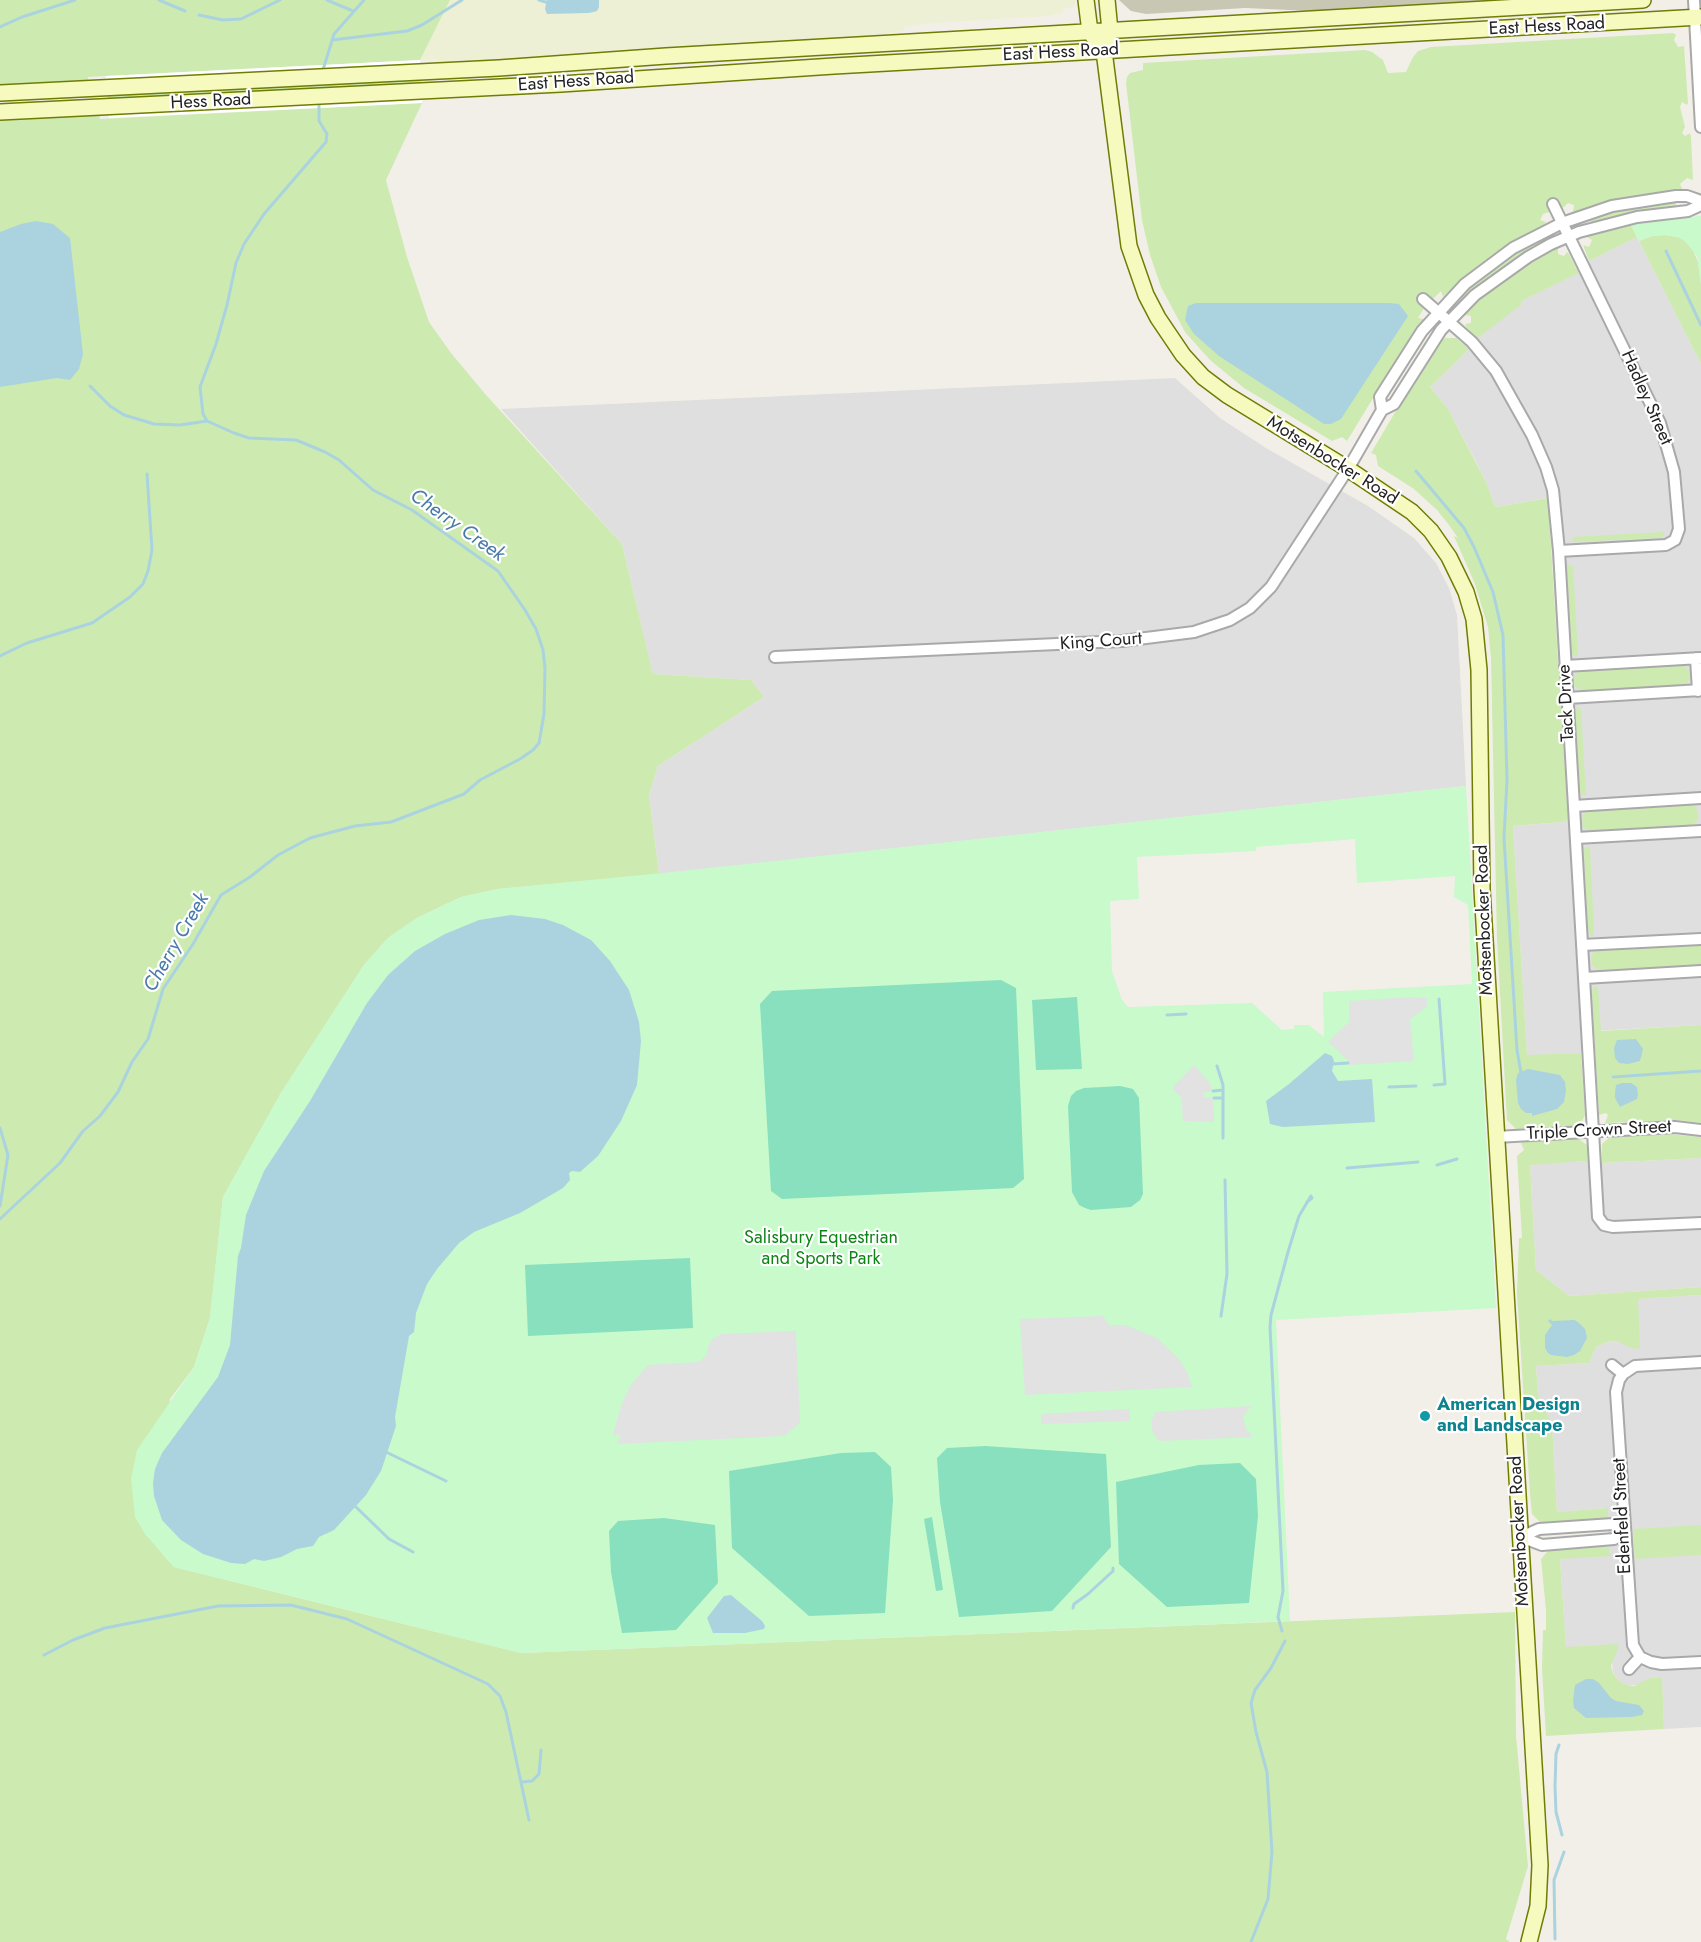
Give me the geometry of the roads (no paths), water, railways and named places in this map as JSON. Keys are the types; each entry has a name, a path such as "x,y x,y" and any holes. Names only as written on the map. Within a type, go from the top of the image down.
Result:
{"main road":[{"name":"Motsenbocker Road","path":"1086,0 1090,32 1104,51"},
{"name":"Motsenbocker Road","path":"1107,0 1110,31 1104,51 1129,246 1150,306 1176,346 1203,377 1242,405 1400,502 1431,531 1457,572 1474,619 1479,670 1482,888 1540,1874 1538,1906 1529,1942"},
{"name":"East Hess Road","path":"421,72 1643,0"},
{"name":"East Hess Road","path":"422,91 1698,17"},
{"name":"Hess Road","path":"0,93 421,72"},
{"name":"Hess Road","path":"0,112 422,91"}],"street":[{"path":"1694,0 1698,17 1701,126"},
{"path":"1687,196 1701,203 1688,211 1619,220 1568,236 1507,271 1485,287 1449,321 1424,355 1394,404 1382,410 1380,397 1414,341 1465,284 1489,264 1535,235 1600,209 1645,200 1687,196"},
{"name":"Hadley Street","path":"1553,204 1663,431 1672,462 1678,501 1679,532 1679,543 1559,551"},
{"name":"Tack Drive","path":"1424,298 1472,342 1496,371 1516,404 1535,443 1553,490 1559,551 1597,1208 1600,1222 1613,1227 1701,1223"},
{"name":"King Court","path":"775,657 1122,641 1194,632 1220,625 1250,608 1271,587 1348,469 1382,410"},
{"path":"1565,666 1699,658 1700,690 1567,698"},
{"path":"1574,806 1701,798"},
{"path":"1576,838 1701,831"},
{"path":"1582,945 1701,939"},
{"path":"1584,978 1701,971"},
{"name":"Triple Crown Street","path":"1496,1137 1675,1127 1701,1130"},
{"path":"1612,1365 1623,1374 1641,1365 1701,1362"},
{"name":"Edenfeld Street","path":"1623,1374 1616,1392 1624,1531 1631,1639 1640,1657"},
{"path":"1612,1524 1624,1531 1614,1539 1542,1545 1521,1537 1539,1529 1612,1524"},
{"path":"1629,1669 1640,1657 1662,1664 1701,1662"}],"water":[{"path":"547,0 599,0 599,7 597,11 589,13 547,14 545,9"},
{"path":"36,221 53,224 70,238 83,354 79,369 70,380 57,378 0,387 0,232"},
{"path":"1196,303 1389,303 1399,304 1408,316 1341,419 1331,424 1324,424 1219,356 1194,334 1185,320 1188,306"},
{"path":"511,915 545,919 563,925 591,940 610,961 629,990 639,1022 641,1041 637,1085 621,1121 598,1156 580,1172 569,1173 570,1180 563,1188 520,1213 474,1232 459,1243 437,1269 427,1284 416,1313 414,1332 409,1336 395,1417 396,1426 381,1471 366,1495 334,1530 319,1537 313,1546 297,1549 281,1557 264,1561 254,1559 245,1564 231,1563 203,1554 181,1540 162,1520 154,1496 155,1469 162,1453 218,1377 230,1345 238,1256 246,1215 264,1171 310,1101 367,1003 388,975 415,951 445,934 479,920"},
{"path":"1636,1039 1643,1049 1640,1061 1628,1064 1619,1063 1615,1058 1614,1048 1617,1040"},
{"path":"1325,1053 1332,1056 1334,1061 1332,1071 1338,1081 1372,1079 1375,1122 1283,1127 1270,1124 1266,1101"},
{"path":"1528,1069 1560,1075 1565,1082 1566,1091 1564,1102 1557,1109 1532,1116 1532,1113 1526,1113 1521,1109 1518,1103 1516,1080 1518,1073"},
{"path":"1631,1083 1637,1087 1638,1095 1637,1099 1620,1107 1615,1093 1616,1085"},
{"path":"1550,1319 1552,1321 1574,1320 1585,1329 1587,1338 1580,1351 1567,1357 1548,1353 1545,1348 1545,1335 1552,1325 1548,1321"},
{"path":"731,1595 762,1621 764,1629 745,1633 713,1633 707,1618 724,1596"},
{"path":"1586,1679 1593,1679 1599,1683 1616,1701 1639,1705 1644,1711 1642,1715 1586,1718 1574,1708 1573,1701 1575,1685"}],"waterway":[{"path":"0,27 22,17 75,0"},
{"path":"159,0 185,11"},
{"path":"199,15 223,20 241,19 280,0"},
{"path":"327,0 353,11"},
{"name":"Cherry Creek","path":"322,73 334,34 364,0"},
{"path":"332,40 407,31 422,25 462,0"},
{"path":"539,0 549,3"},
{"name":"Cherry Creek","path":"0,1219 60,1163 83,1131 100,1116 118,1092 132,1062 148,1039 163,989 193,944 221,895 250,877 278,855 310,838 355,826 391,822 464,794 480,780 520,759 539,743 544,714 543,650 536,629 498,571 412,510 373,490 339,460 325,452 296,440 249,438 207,421 203,414 200,387 216,344 236,263 244,244 264,214 326,142 327,134 319,121 319,100"},
{"path":"1666,251 1701,325"},
{"path":"90,386 110,406 124,415 154,424 180,425 207,421"},
{"path":"1416,471 1464,528 1493,592 1503,635 1507,780 1504,838 1517,1050 1521,1073"},
{"path":"0,656 27,643 92,623 130,597 143,584 152,550 147,474"},
{"path":"1434,1085 1445,1084 1439,999"},
{"path":"1167,1015 1186,1014"},
{"path":"1332,1064 1348,1063"},
{"path":"1217,1066 1223,1085 1223,1138"},
{"path":"1613,1077 1701,1071"},
{"path":"1389,1087 1416,1086"},
{"path":"1213,1091 1223,1090"},
{"path":"1214,1098 1223,1098"},
{"path":"0,1128 8,1155 0,1206"},
{"path":"1437,1165 1457,1159"},
{"path":"1347,1168 1418,1162"},
{"path":"1221,1316 1227,1274 1225,1180"},
{"path":"1282,1631 1278,1617 1283,1591 1270,1327 1271,1315 1299,1216 1311,1196"},
{"path":"1307,1202 1312,1198"},
{"path":"386,1452 446,1481"},
{"path":"356,1507 389,1539 413,1552"},
{"path":"1073,1608 1074,1604 1113,1571 1113,1568"},
{"path":"44,1655 73,1640 105,1628 218,1606 291,1605 347,1619 488,1684 500,1696 506,1712 529,1820"},
{"path":"1251,1942 1268,1899 1272,1852 1267,1772 1251,1703 1255,1690 1271,1668 1285,1641"},
{"path":"1559,1745 1556,1754 1555,1786 1556,1812 1562,1835"},
{"path":"522,1782 532,1781 539,1774 541,1750"},
{"path":"1555,1939 1554,1880 1564,1852"}],"place":[{"name":"American Design and Landscape","path":"1425,1416"}],"park label":[{"name":"Salisbury Equestrian and Sports Park","path":"821,1249"}]}
